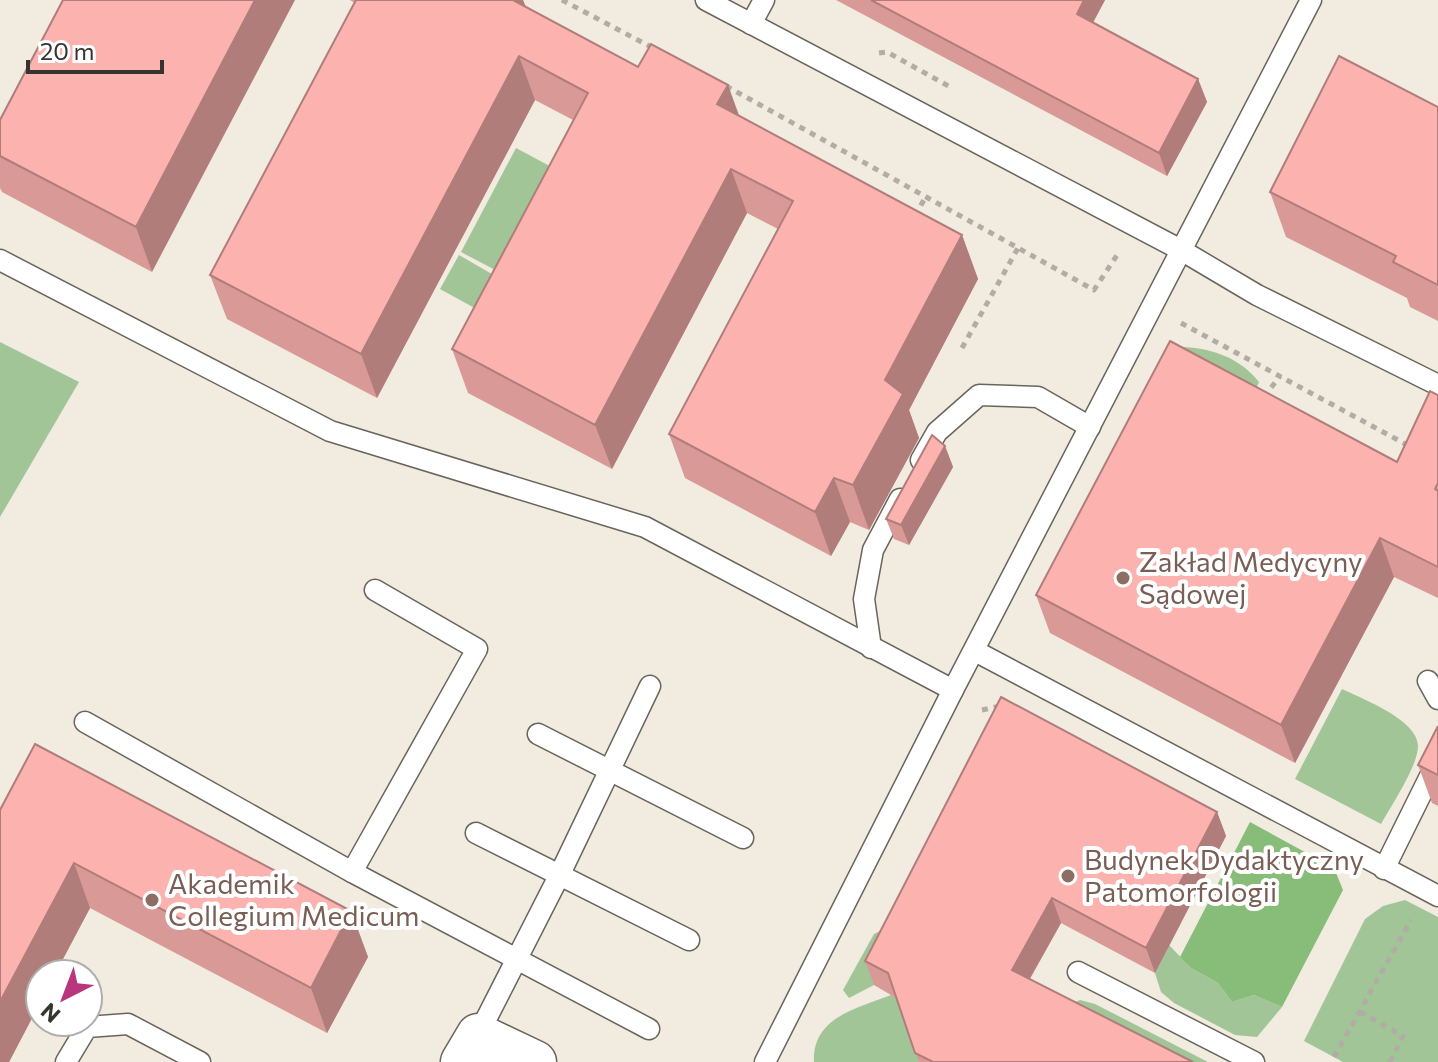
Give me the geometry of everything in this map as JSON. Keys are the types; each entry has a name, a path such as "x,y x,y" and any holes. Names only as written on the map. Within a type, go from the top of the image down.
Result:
{"street":[{"path":"470,1048 535,1062"}],"lane":[{"path":"706,0 1135,225 1257,295 1438,385"},
{"path":"751,24 764,0"},
{"path":"765,1062 953,690 1311,0"},
{"path":"0,260 330,431 645,527 953,690"},
{"path":"871,648 864,599 873,550 937,432 979,395 1038,397 1090,427"},
{"path":"352,872 477,649 375,590"},
{"path":"975,651 1432,894"},
{"path":"470,1048 559,876 650,686"},
{"path":"85,722 352,872 649,1029"},
{"path":"538,734 743,838"},
{"path":"1384,869 1438,754"},
{"path":"476,833 689,940"},
{"path":"1078,972 1254,1062"},
{"path":"66,1062 87,1027 128,1024 200,1062"}],"path":[{"path":"562,0 657,50"},
{"path":"870,53 887,52 957,91"},
{"path":"719,96 725,85 1094,290 1135,225"},
{"path":"913,221 926,196"},
{"path":"962,348 1018,248"},
{"path":"1172,335 1179,322 1419,451"},
{"path":"1258,405 1280,376"},
{"path":"975,724 989,696"},
{"path":"982,710 1001,706"},
{"path":"1334,1057 1432,894"},
{"path":"1360,1012 1403,1036 1390,1062"}],"green space":[{"path":"516,148 574,179 520,283 461,252"},
{"path":"459,255 518,289 500,322 440,289"},
{"path":"0,342 79,382 0,517"},
{"path":"1182,347 1225,356 1259,382 1246,412 1170,361"},
{"path":"1342,689 1388,712 1416,736 1418,746 1414,764 1381,824 1295,779"},
{"path":"1250,822 1334,868 1343,890 1282,1007 1254,995 1232,1002 1218,983 1191,968 1180,957"},
{"path":"1405,900 1438,917 1438,1062 1343,1062 1304,1041 1365,919 1383,906"},
{"path":"882,930 874,985 849,998 843,990 874,934"},
{"path":"1169,945 1191,968 1218,983 1232,1002 1254,995 1282,1007 1257,1037 1235,1035 1174,1003 1161,992 1155,973"},
{"path":"891,995 912,1006 924,1062 814,1062 815,1047 829,1024 839,1016"},
{"path":"1080,1000 1095,1004 1208,1062 1155,1062 1068,1005"}],"building":[{"path":"63,0 255,0 136,227 0,156 0,120"},
{"path":"356,0 513,0 638,67 651,44 728,85 717,104 962,235 885,380 903,394 853,485 834,478 815,512 669,434 793,201 731,169 595,425 452,349 588,93 519,56 361,354 210,275"},
{"path":"871,0 1084,0 1077,14 1198,79 1159,153"},
{"path":"1339,56 1438,107 1438,285 1393,262 1396,256 1270,192"},
{"path":"1170,341 1397,462 1430,391 1438,395 1438,483 1435,489 1438,491 1438,567 1380,538 1281,725 1036,595"},
{"path":"932,435 945,446 901,525 886,519"},
{"name":"Budynek Dydaktyczny Patomorfologii","path":"1001,697 1217,812 1146,948 1052,898 1012,970 1193,1062 933,1062 915,1053 888,973 865,961"},
{"path":"1438,726 1438,775 1418,765"},
{"path":"35,744 351,911 311,988 74,863 0,1002 0,810"}],"place":[{"name":"Zakład Medycyny Sądowej","path":"1123,578"},
{"name":"Budynek Dydaktyczny Patomorfologii","path":"1068,876"},
{"name":"Akademik Collegium Medicum","path":"152,900"}]}
